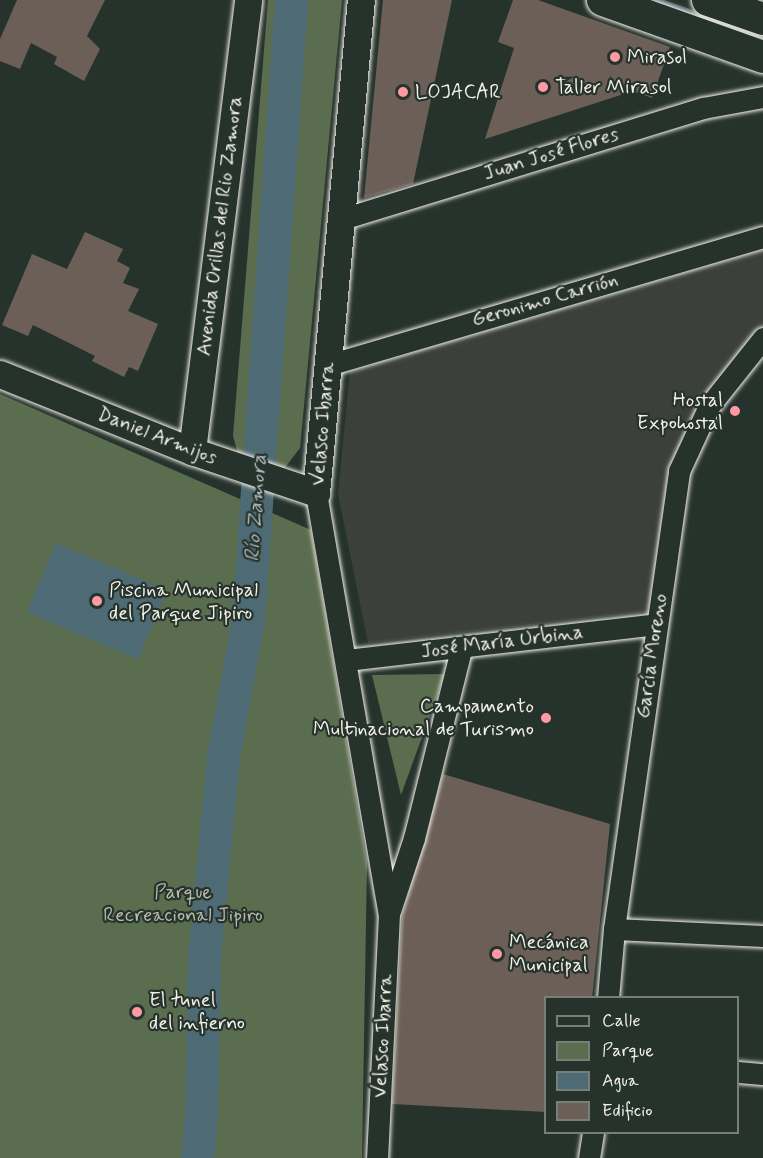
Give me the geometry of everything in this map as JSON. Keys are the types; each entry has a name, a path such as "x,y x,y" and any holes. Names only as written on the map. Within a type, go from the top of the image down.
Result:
{"highway":[{"path":"603,0 659,10 763,57"},
{"path":"708,0 763,19"}],"main road":[{"name":"Avenida Orillas del Rio Zamora","path":"192,451 248,0"},
{"name":"Velasco Ibarra","path":"316,493 361,0"},
{"name":"Daniel Armijos","path":"0,374 192,451 316,493"}],"street":[{"name":"Juan José Flores","path":"342,219 703,108 763,97"},
{"name":"Geronimo Carrión","path":"328,365 763,237"},
{"name":"García Moreno","path":"608,996 614,929 680,471 709,406 763,338"},
{"name":"Velasco Ibarra","path":"316,493 389,914 376,1158"},
{"name":"José María Urbina","path":"346,660 461,649 657,624"},
{"name":"Velasco Ibarra","path":"389,914 414,838 461,649"},
{"path":"614,929 763,936"},
{"path":"739,1072 763,1074"},
{"path":"589,1158 593,1134"}],"shaded area":[{"path":"763,250 763,340 707,400 656,611 368,643 338,494 350,371"}],"green space":[{"path":"268,0 342,0 300,448 284,469 240,461 233,436"},
{"name":"Parque Recreacional Jipiro","path":"0,394 311,530 367,863 362,1158 0,1158"},
{"path":"445,674 401,795 372,675"}],"water":[{"name":"Piscina Municipal del Parque Jipiro","path":"56,543 167,590 138,659 27,612"}],"building":[{"path":"17,0 105,0 87,36 100,49 84,81 54,64 57,57 31,43 20,69 0,61 0,39"},
{"name":"LOJACAR","path":"383,0 452,0 413,184 364,198"},
{"path":"513,0 538,0 670,47 652,98 633,91 485,139 514,48 498,42"},
{"path":"85,232 123,249 117,261 130,268 123,283 139,289 128,311 158,324 138,371 129,367 124,377 92,361 95,356 33,325 28,336 2,325 32,254 67,269"},
{"name":"Mecánica Municipal","path":"443,774 610,824 592,996 544,996 544,1112 392,1104 402,916"}],"waterway":[{"name":"Río Zamora","path":"197,1158 201,1116 204,958 223,758 248,619 291,0"},
{"path":"657,0 763,36"}],"place":[{"name":"Mirasol","path":"615,57"},
{"name":"Taller Mirasol","path":"543,87"},
{"name":"LOJACAR","path":"403,92"},
{"name":"Hostal Expohostal","path":"735,411"},
{"name":"Piscina Municipal del Parque Jipiro","path":"97,601"},
{"name":"Campamento Multinacional de Turismo","path":"546,718"},
{"name":"Mecánica Municipal","path":"497,954"},
{"name":"El tunel del infierno","path":"137,1012"}]}
